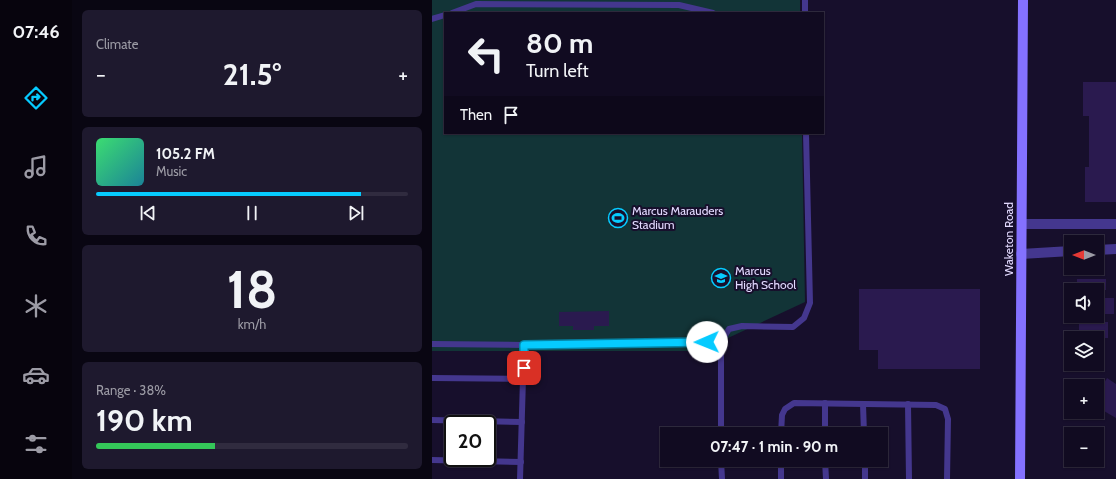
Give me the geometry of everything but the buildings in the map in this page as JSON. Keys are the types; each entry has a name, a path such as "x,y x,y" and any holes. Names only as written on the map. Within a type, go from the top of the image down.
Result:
{"street":[{"name":"Waketon Road","path":"1020,479 1023,0"},
{"path":"1022,224 1116,224"},
{"path":"1104,250 1116,249"},
{"path":"1021,254 1064,251"}],"lane":[{"path":"805,0 805,12"},
{"path":"455,12 476,4 507,4 679,5 709,12"},
{"path":"432,19 444,15"},
{"path":"721,427 721,351 723,339 729,329 742,326 792,327 804,318 810,303 806,134"},
{"path":"432,344 524,345 723,342"},
{"path":"520,479 524,345"},
{"path":"432,378 523,379"},
{"path":"781,427 782,415 785,409 794,403 936,404 945,409 948,419 947,479"},
{"path":"825,403 825,427"},
{"path":"863,404 864,427"},
{"path":"908,404 909,479"},
{"path":"432,420 522,422"},
{"path":"432,460 521,462"},
{"path":"721,467 722,479"},
{"path":"781,467 781,479"},
{"path":"826,467 826,479"},
{"path":"865,467 865,479"}],"green space":[{"name":"Marcus Marauders Stadium","path":"432,0 800,0 800,12 444,12 444,134 802,134 805,302 700,351 432,351"}],"place":[{"name":"Marcus Marauders Stadium","path":"618,218"},
{"name":"Marcus High School","path":"721,278"}],"route":[{"path":"524,368 524,345 707,342"}]}
